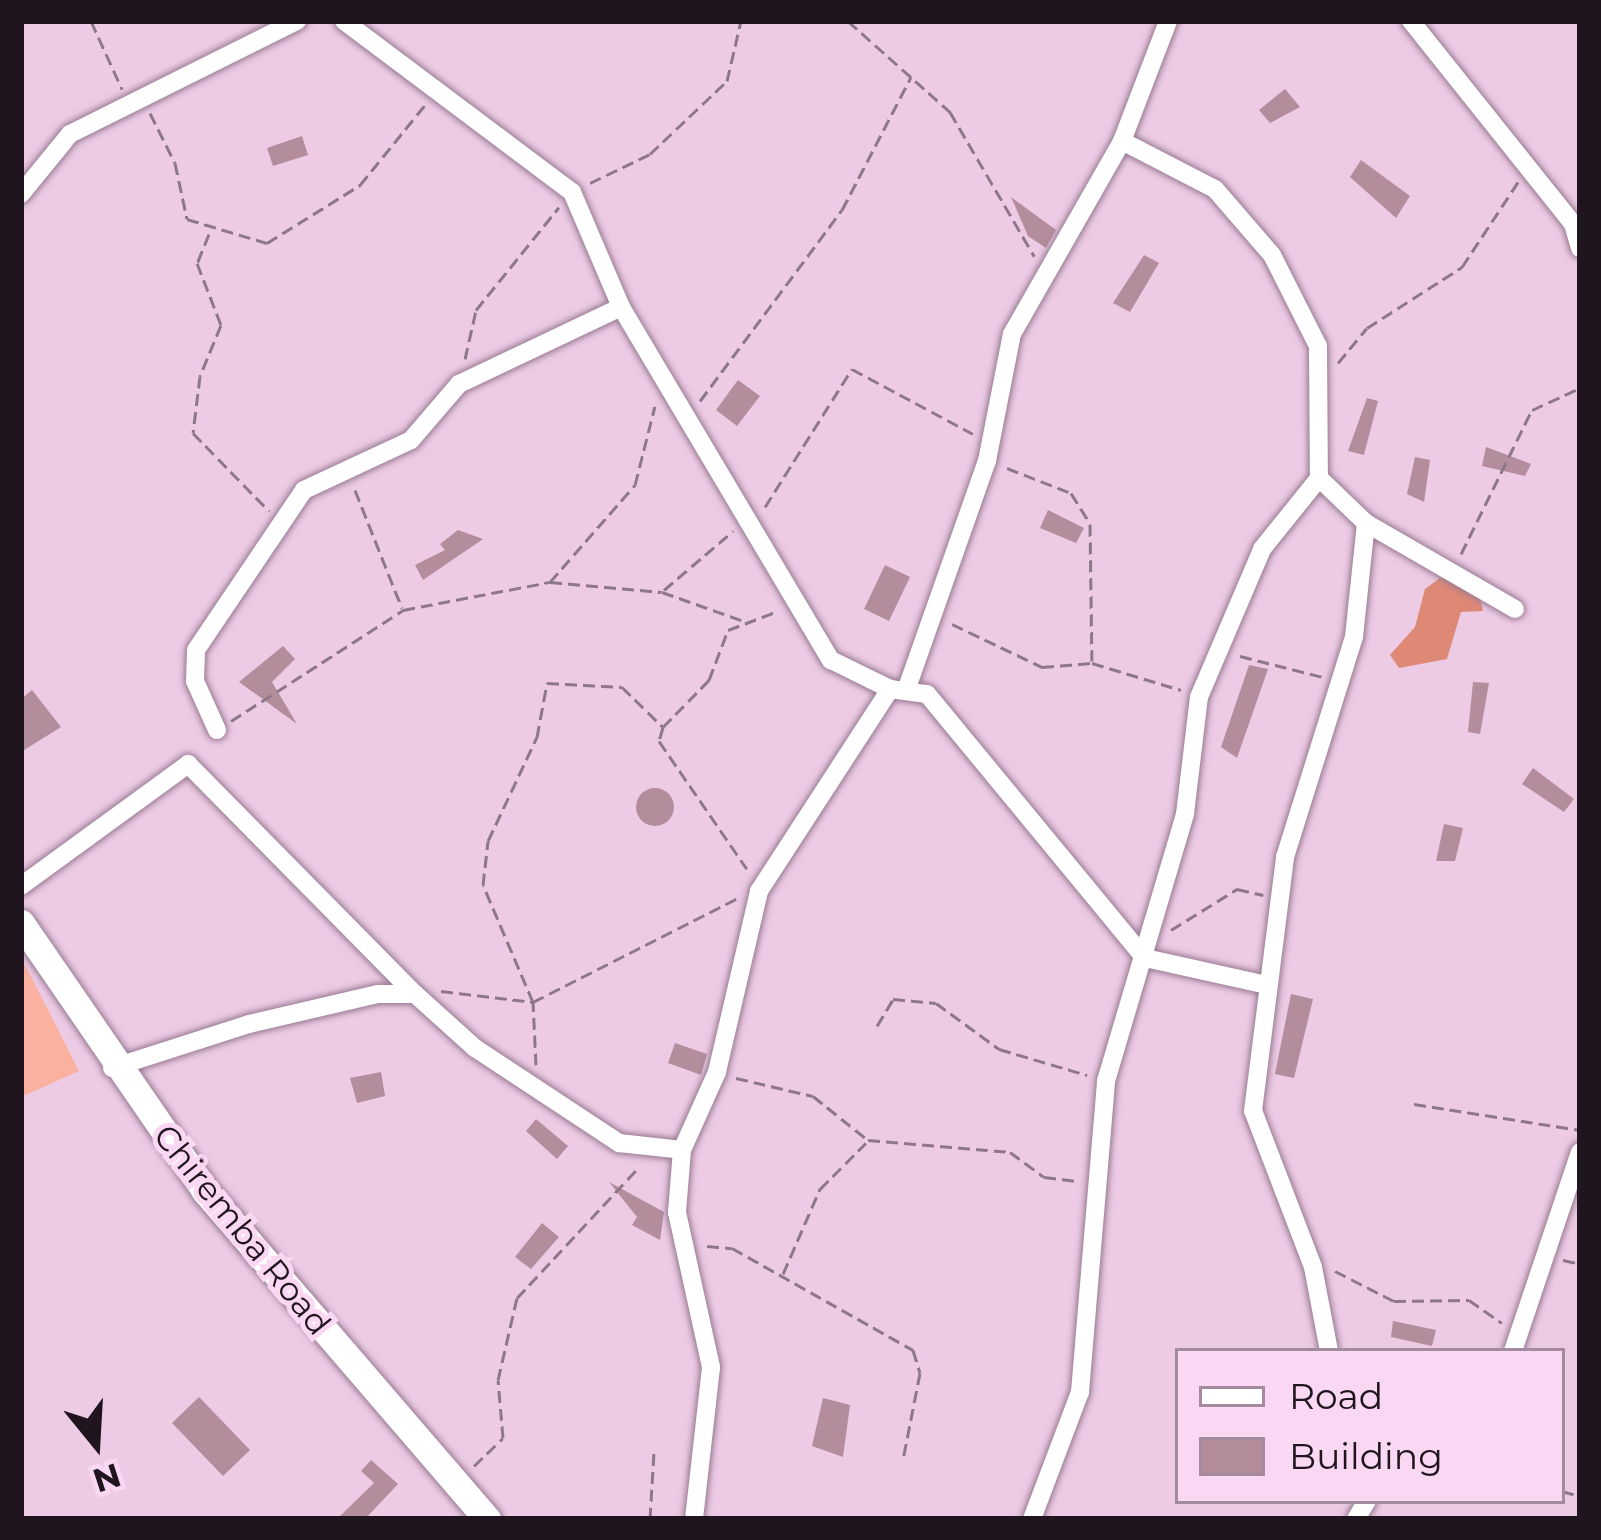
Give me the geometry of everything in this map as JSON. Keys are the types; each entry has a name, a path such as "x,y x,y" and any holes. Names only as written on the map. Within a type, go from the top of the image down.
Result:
{"main road":[{"name":"Chiremba Road","path":"21,923 112,1068 487,1519"}],"street":[{"path":"21,194 70,134 298,21"},
{"path":"344,21 434,95 572,192 622,307 692,414 716,476 754,517 797,604 832,660 946,712 1147,951 1268,985"},
{"path":"694,1519 711,1367 675,1191 682,1150 717,1072 759,891 899,687 989,452 1012,334 1122,141 1168,21"},
{"path":"1411,21 1573,224 1580,248"},
{"path":"1032,1519 1080,1392 1092,1183 1106,1081 1185,814 1199,697 1262,549 1319,478 1314,393 1318,346 1237,207 1122,141"},
{"path":"217,730 195,681 196,650 274,521 308,486 349,472 412,440 459,384 622,307"},
{"path":"1319,478 1366,523 1455,567 1515,609"},
{"path":"1328,1348 1313,1267 1253,1111 1279,898 1336,681 1354,637 1366,523"},
{"path":"21,886 188,764 416,994 619,1143 651,1151 682,1150"},
{"path":"112,1068 249,1024 416,994"},
{"path":"1515,1343 1580,1152"}],"path":[{"path":"91,21 136,104 176,163 187,218 209,232 267,243 360,185 434,95"},
{"path":"848,21 859,24 950,112 1012,228 1049,272"},
{"path":"692,414 842,210 911,77"},
{"path":"1314,393 1367,328 1462,267 1527,172"},
{"path":"209,232 197,263 221,325 200,376 193,433 274,521"},
{"path":"662,592 687,562 781,495 852,369 989,452 1071,493 1090,524 1092,663"},
{"path":"1455,567 1532,410 1580,388"},
{"path":"550,582 635,485 646,421 675,389"},
{"path":"349,472 403,610"},
{"path":"217,730 403,610 550,582 662,592 749,623"},
{"path":"416,994 461,988 533,1002 708,906 759,891 659,741 663,727 709,680 728,630 797,604"},
{"path":"930,614 1042,667 1092,663 1199,697"},
{"path":"1220,651 1336,681"},
{"path":"536,1085 533,1002 483,885 488,841 537,737 547,683 622,687 663,727"},
{"path":"1147,951 1237,889 1279,898"},
{"path":"877,1026 893,999 936,1003 1000,1049 1106,1081"},
{"path":"717,1072 813,1096 868,1141 1010,1152 1044,1177 1092,1183"},
{"path":"1414,1104 1580,1130"},
{"path":"782,1276 820,1189 868,1141"},
{"path":"456,1485 503,1438 498,1380 517,1298 604,1213 651,1151"},
{"path":"686,1245 732,1248 913,1350 920,1372 903,1460"},
{"path":"1313,1267 1352,1274 1394,1301 1469,1300 1515,1343"},
{"path":"650,1519 654,1452"}],"shaded area":[{"path":"1444,575 1477,586 1483,611 1461,612 1447,659 1399,668 1390,655 1415,627 1425,589"},
{"path":"21,957 79,1071 21,1097"}],"building":[{"path":"1285,89 1300,107 1270,123 1259,110"},
{"path":"302,136 308,155 273,166 267,148"},
{"path":"1361,160 1410,196 1396,218 1350,177"},
{"path":"1011,197 1056,230 1046,248 1028,236"},
{"path":"1144,255 1159,263 1130,312 1113,303"},
{"path":"738,380 760,396 737,426 716,410"},
{"path":"1367,398 1378,401 1364,455 1348,451"},
{"path":"1486,447 1531,464 1525,476 1482,466"},
{"path":"1415,457 1430,460 1424,502 1407,494"},
{"path":"1048,510 1084,528 1076,543 1040,528"},
{"path":"458,530 483,539 423,580 415,565 445,550 440,544"},
{"path":"885,565 910,577 889,621 864,609"},
{"path":"283,646 295,659 272,682 297,724 239,682"},
{"path":"1249,665 1268,669 1237,758 1221,747"},
{"path":"1473,682 1489,683 1480,734 1468,732"},
{"path":"32,690 61,727 21,752 21,699"},
{"path":"1533,768 1574,799 1564,812 1522,784"},
{"path":"655,788 668,794 674,807 668,820 655,826 642,820 636,807 642,794"},
{"path":"1444,824 1463,828 1455,861 1436,861"},
{"path":"1291,994 1313,999 1294,1078 1275,1074"},
{"path":"675,1043 707,1054 701,1075 668,1063"},
{"path":"381,1072 385,1096 357,1103 350,1078"},
{"path":"536,1119 568,1146 557,1159 526,1131"},
{"path":"609,1182 664,1212 660,1240 632,1225 637,1217"},
{"path":"542,1223 559,1237 531,1269 515,1257"},
{"path":"1393,1321 1436,1330 1432,1346 1391,1337"},
{"path":"199,1397 250,1450 223,1476 172,1423"},
{"path":"823,1398 850,1405 843,1457 812,1446"},
{"path":"371,1460 398,1484 365,1519 337,1519 374,1483 361,1471"}]}
